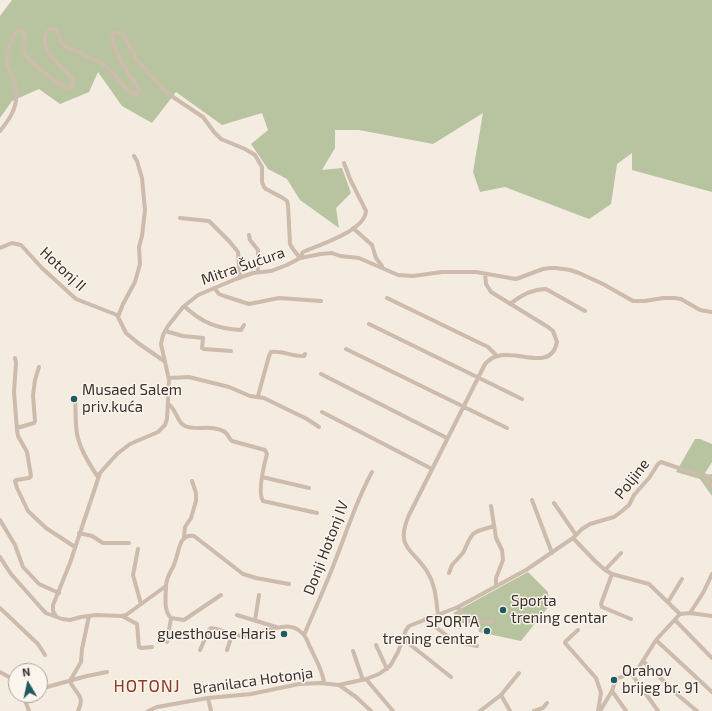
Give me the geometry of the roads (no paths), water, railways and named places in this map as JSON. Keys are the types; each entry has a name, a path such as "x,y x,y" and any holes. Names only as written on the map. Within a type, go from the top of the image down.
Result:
{"street":[{"path":"0,131 11,116 16,101 16,86 7,62 8,53 16,32 22,30 25,35 25,56 62,86 70,87 73,84 73,80 51,57 47,48 46,35 49,30 53,29 57,30 62,44 102,63 111,70 130,92 137,94 139,91 138,87 126,70 112,39 113,34 120,32 123,34 137,60 167,93 203,117 221,139 245,149 255,155 259,160 262,167 262,182 264,187 283,198 288,205 290,244 300,258 332,253 340,256 359,258 383,267 398,275 451,272 484,274 516,279 550,268 570,270 602,284 633,301 645,302 663,298 674,298 681,299 700,310 712,312"},
{"path":"134,156 142,178 145,210 142,236 139,247 140,264 135,282 118,317 126,334 164,361"},
{"name":"Mitra Šućura","path":"56,616 53,608 75,548 98,477 104,467 130,444 158,432 165,425 167,419 169,378 161,344 165,331 184,306 198,295 240,278 258,272 271,271 293,262 300,258 303,252 330,242 353,228 364,218 366,211 350,179 344,163"},
{"path":"180,218 209,221 229,240 238,252 240,278"},
{"path":"353,228 372,245 376,258 383,267"},
{"path":"249,235 250,240 258,250 258,272"},
{"name":"Hotonj II","path":"0,248 12,244 21,245 42,268 76,299 118,317"},
{"path":"438,615 432,580 407,548 404,538 404,526 406,520 485,364 490,359 497,356 511,355 542,358 553,353 557,342 553,331 490,292 486,284 484,274"},
{"path":"214,288 219,294 249,304 279,298 321,301"},
{"path":"510,304 516,299 533,291 546,289 585,311"},
{"path":"387,298 488,346 497,356"},
{"path":"184,306 198,318 215,326 241,330 244,325"},
{"path":"369,324 522,399"},
{"path":"165,331 183,336 203,338 202,348 204,349 231,351"},
{"path":"346,349 507,428"},
{"path":"258,396 271,352 276,351 301,356 305,354"},
{"path":"15,358 14,392 18,436 27,452 31,472 31,476 29,478 19,479 15,482 22,501 30,514 58,537 75,548"},
{"path":"17,428 31,424 35,421 32,395 39,367"},
{"path":"320,374 447,438"},
{"path":"169,378 189,377 229,387 250,396 258,396 278,404 319,427"},
{"path":"75,398 76,429 79,441 90,465 98,477"},
{"path":"168,404 173,408 178,419 183,425 224,431 232,442 265,450 267,454 262,477 261,497 263,500 318,513"},
{"path":"322,412 432,469"},
{"name":"Poljine","path":"574,536 590,524 614,517 622,511 629,505 641,486 650,478 658,464 661,462 705,477 712,476"},
{"name":"Donji Hotonj IV","path":"304,635 333,568 358,500 372,472"},
{"path":"262,477 309,488"},
{"path":"705,477 712,487"},
{"path":"167,642 170,618 167,615 166,608 166,586 168,575 174,565 179,548 184,538 185,527 191,518 196,502 196,493 192,481"},
{"path":"532,500 552,553"},
{"path":"554,503 574,536 594,560 605,570 612,574 648,584 680,614"},
{"path":"491,506 496,538 502,550 503,560 496,578 496,586"},
{"path":"0,520 14,545 23,567 39,584 59,593"},
{"path":"449,573 452,565 463,553 473,534 494,526"},
{"path":"79,533 92,536 103,543 129,543"},
{"path":"184,538 194,536 243,574 289,584"},
{"path":"387,669 398,652 406,630 409,626 458,607 526,570 574,536"},
{"path":"138,549 133,575 141,604"},
{"path":"605,570 621,553"},
{"path":"0,557 11,574 46,614 70,620 81,616 122,616 137,624 139,647 152,647"},
{"path":"612,574 601,604 602,607 631,619"},
{"path":"690,613 703,593 712,574"},
{"path":"668,602 682,579"},
{"path":"122,616 166,586"},
{"path":"170,618 184,620 221,595"},
{"path":"255,620 259,595"},
{"path":"458,607 463,617 467,619 492,622"},
{"path":"0,608 38,644 45,655"},
{"path":"599,711 612,691 616,679 631,674 643,661 656,640 680,614 690,613 712,616"},
{"path":"237,615 277,627 297,629 304,635 324,678 324,684"},
{"path":"70,681 81,662 82,648 89,616"},
{"path":"425,619 454,641 477,646"},
{"path":"674,620 712,658"},
{"path":"200,650 208,630 211,628 232,635 243,636 277,627"},
{"path":"578,630 565,643 596,678 600,693 599,711"},
{"path":"227,650 232,635"},
{"path":"403,639 451,677"},
{"path":"656,640 712,692"},
{"path":"376,645 387,669"},
{"path":"353,651 365,680 393,711"},
{"path":"643,661 679,696 697,711"},
{"name":"Branilaca Hotonja","path":"148,711 157,707 208,698 251,694 299,684 347,684 365,680 387,669"},
{"path":"48,687 107,672"},
{"path":"480,711 500,695 519,673"},
{"path":"631,674 658,711"},
{"path":"70,681 82,700 78,711"},
{"path":"339,685 356,697 371,711"},
{"path":"612,691 626,711"},
{"path":"500,695 510,711"},
{"path":"208,698 211,711"},
{"path":"534,711 543,708 547,703"}],"place":[{"name":"Musaed Salem priv.kuća","path":"74,399"},
{"name":"Sporta trening centar","path":"503,610"},
{"name":"SPORTA trening centar","path":"487,631"},
{"name":"guesthouse Haris","path":"284,634"},
{"name":"Orahov brijeg br. 91","path":"614,680"}],"district":[{"name":"HOTONJ","path":"147,686"}]}
